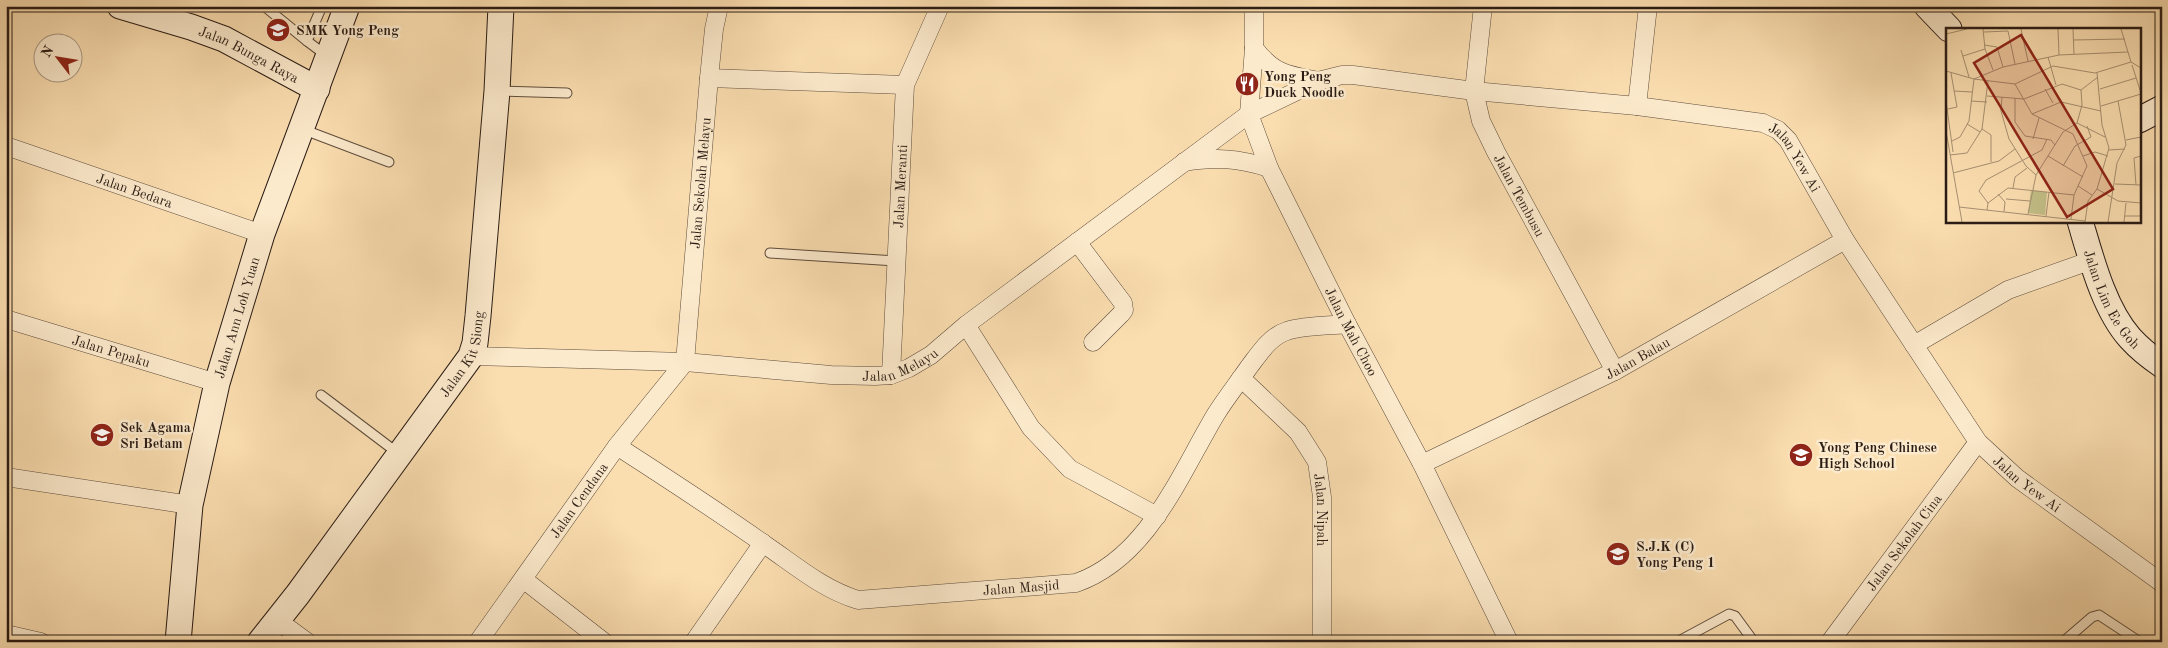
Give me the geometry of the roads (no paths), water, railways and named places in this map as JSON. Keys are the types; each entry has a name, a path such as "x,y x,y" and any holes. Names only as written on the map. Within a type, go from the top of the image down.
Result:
{"street":[{"name":"Jalan Bunga Raya","path":"120,6 192,27 224,39 317,89"},
{"name":"Jalan Ann Loh Yuan","path":"178,642 190,505 217,383 262,234 347,6"},
{"name":"Jalan Kit Siong","path":"260,642 461,373 471,356 475,343 478,316 497,91 501,6"},
{"name":"Jalan Sekolah Melayu","path":"685,362 709,78 714,29 719,6"},
{"name":"Jalan Meranti","path":"891,375 905,85 940,6"},
{"name":"Jalan Mah Choo","path":"1254,6 1254,48 1249,114 1269,168 1347,324 1422,464 1509,642"},
{"name":"Jalan Tembusu","path":"1483,6 1474,91 1481,121 1615,371"},
{"path":"1637,106 1648,6"},
{"path":"1927,6 1947,28"},
{"path":"1254,48 1265,63 1276,70 1318,81"},
{"name":"Jalan Yew Ai","path":"1249,114 1318,81 1342,75 1354,75 1474,91 1637,106 1763,122 1778,130 1788,140 1845,240 1978,442 2017,478 2162,583"},
{"path":"709,78 905,85"},
{"path":"2140,119 2162,108"},
{"name":"Jalan Melayu","path":"471,356 685,362 831,375 891,375 909,368 931,355 966,325 1249,114"},
{"name":"Jalan Bedara","path":"6,146 262,234"},
{"path":"1183,162 1212,158 1235,159 1269,168"},
{"name":"Jalan Lim Ee Goh","path":"2080,222 2092,260 2118,322 2134,342 2162,365"},
{"name":"Jalan Balau","path":"1422,464 1615,371 1845,240"},
{"path":"1077,242 1123,303 1124,310 1094,342"},
{"path":"1914,345 2008,290 2092,260"},
{"name":"Jalan Pepaku","path":"6,319 217,383"},
{"name":"Jalan Masjid","path":"617,446 763,543 819,584 840,595 858,600 877,600 1076,583 1096,576 1112,564 1128,550 1157,516 1218,412 1241,378 1274,338 1286,331 1347,324"},
{"path":"966,325 1031,428 1070,469 1157,516"},
{"name":"Jalan Cendana","path":"478,642 617,446 685,362"},
{"name":"Jalan Nipah","path":"1241,378 1298,432 1317,462 1322,497 1322,642"},
{"name":"Jalan Sekolah Cina","path":"1830,642 1978,442"},
{"path":"6,477 190,505"},
{"path":"694,642 763,543"},
{"path":"523,579 604,642"},
{"path":"277,620 307,642"},
{"path":"6,634 41,642"}],"lane":[{"path":"264,6 329,58"},
{"path":"306,41 322,6"},
{"path":"497,91 567,93"},
{"path":"302,129 389,162"},
{"path":"770,253 896,261"},
{"path":"321,395 399,454"},
{"path":"1678,642 1729,614 1735,616 1754,642"},
{"path":"2063,642 2092,617 2099,615 2140,642"}],"place":[{"name":"SMK Yong Peng","path":"278,30"},
{"name":"Yong Peng Duck Noodle","path":"1247,84"},
{"name":"Sek Agama Sri Betam","path":"102,435"},
{"name":"Yong Peng Chinese High School","path":"1801,455"},
{"name":"S.J.K (C) Yong Peng 1","path":"1618,554"}]}
